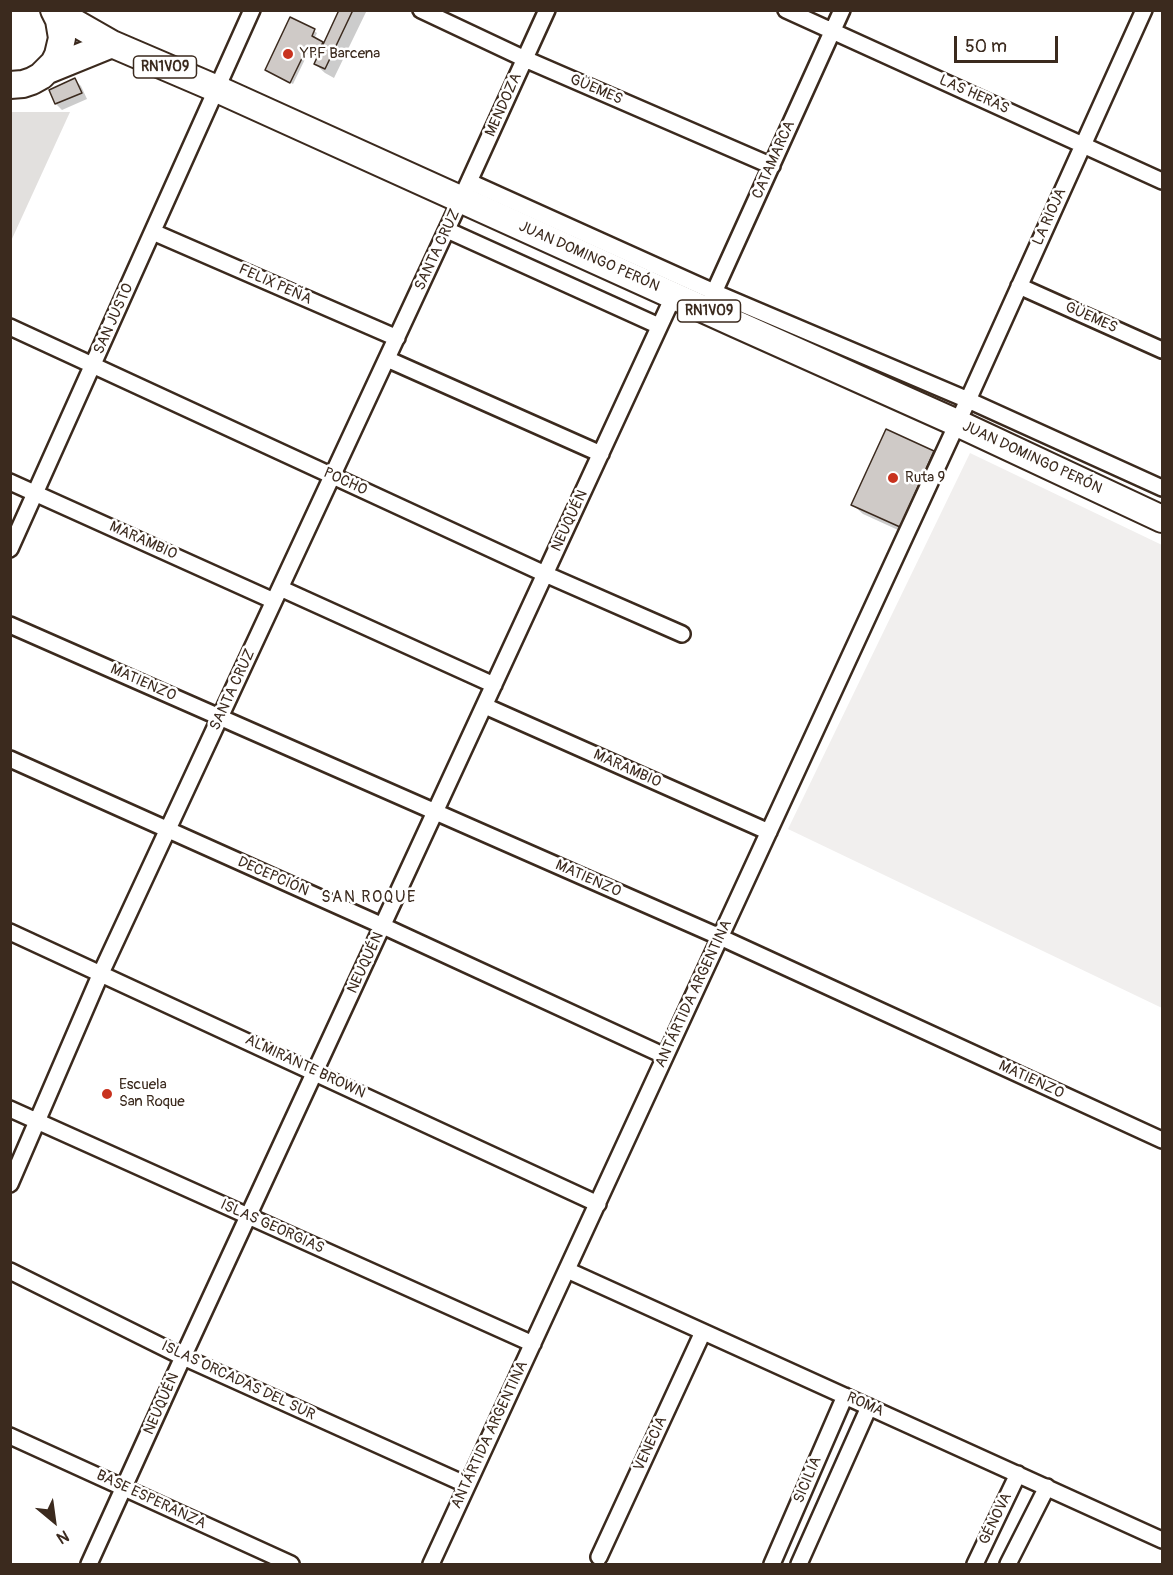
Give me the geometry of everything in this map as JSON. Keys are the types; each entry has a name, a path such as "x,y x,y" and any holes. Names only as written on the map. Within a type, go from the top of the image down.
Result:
{"main road":[{"name":"JUAN DOMINGO PERÓN","path":"55,11 112,44 466,191 674,296 710,301 957,423 1162,519"},
{"name":"RN1V09","path":"48,70 61,46 61,29 55,11"},
{"path":"10,85 32,81 48,70 112,44"}],"street":[{"name":"SAN JUSTO","path":"10,549 252,10"},
{"name":"GÜEMES","path":"422,10 525,59 772,166"},
{"name":"MENDOZA","path":"466,191 547,10"},
{"name":"LAS HERAS","path":"786,10 1162,180"},
{"name":"CATAMARCA","path":"710,301 842,10"},
{"name":"LA RIOJA","path":"957,423 1144,10"},
{"name":"SANTA CRUZ","path":"10,1184 101,973 466,191"},
{"name":"JUAN DOMINGO PERÓN","path":"466,191 710,301 968,400 1162,488"},
{"path":"447,230 659,326"},
{"name":"FELIX PEÑA","path":"153,232 397,338"},
{"name":"GÜEMES","path":"1019,286 1162,350"},
{"name":"NEUQUÉN","path":"89,1564 674,296"},
{"name":"POCHO","path":"10,327 545,574 682,634"},
{"path":"387,359 601,454"},
{"name":"ANTÁRTIDA ARGENTINA","path":"430,1564 957,423"},
{"name":"MARAMBIO","path":"10,482 494,685"},
{"name":"MATIENZO","path":"10,625 720,937 1162,1140"},
{"name":"MARAMBIO","path":"485,706 769,832"},
{"name":"DECEPCIÓN","path":"10,759 383,926 665,1056"},
{"name":"ALMIRANTE BROWN","path":"10,932 598,1203"},
{"name":"ISLAS GEORGIAS","path":"10,1109 533,1344"},
{"name":"ROMA","path":"567,1270 1162,1540"},
{"name":"ISLAS ORCADAS DEL SUR","path":"10,1271 183,1357 467,1485"},
{"name":"VENECIA","path":"599,1557 703,1332"},
{"name":"SICILIA","path":"772,1564 845,1396"},
{"name":"SICILIA","path":"799,1564 869,1407"},
{"name":"BASE ESPERANZA","path":"10,1436 291,1564"},
{"name":"GÉNOVA","path":"975,1564 1018,1474"},
{"name":"GÉNOVA","path":"1008,1564 1047,1487"}],"shaded area":[{"path":"10,112 70,112 11,241"},
{"path":"970,453 1162,545 1162,1008 788,829"}],"building":[{"path":"339,10 353,10 325,69 314,64"},
{"path":"290,17 315,29 312,36 323,42 317,55 306,50 290,83 265,70"},
{"path":"75,78 82,93 55,104 49,90"},
{"name":"Ruta 9","path":"886,429 934,451 900,527 851,505"}],"place":[{"name":"YPF Barcena","path":"288,54"},
{"name":"Ruta 9","path":"893,478"},
{"name":"Escuela San Roque","path":"107,1094"}],"district":[{"name":"SAN ROQUE","path":"369,898"}]}
